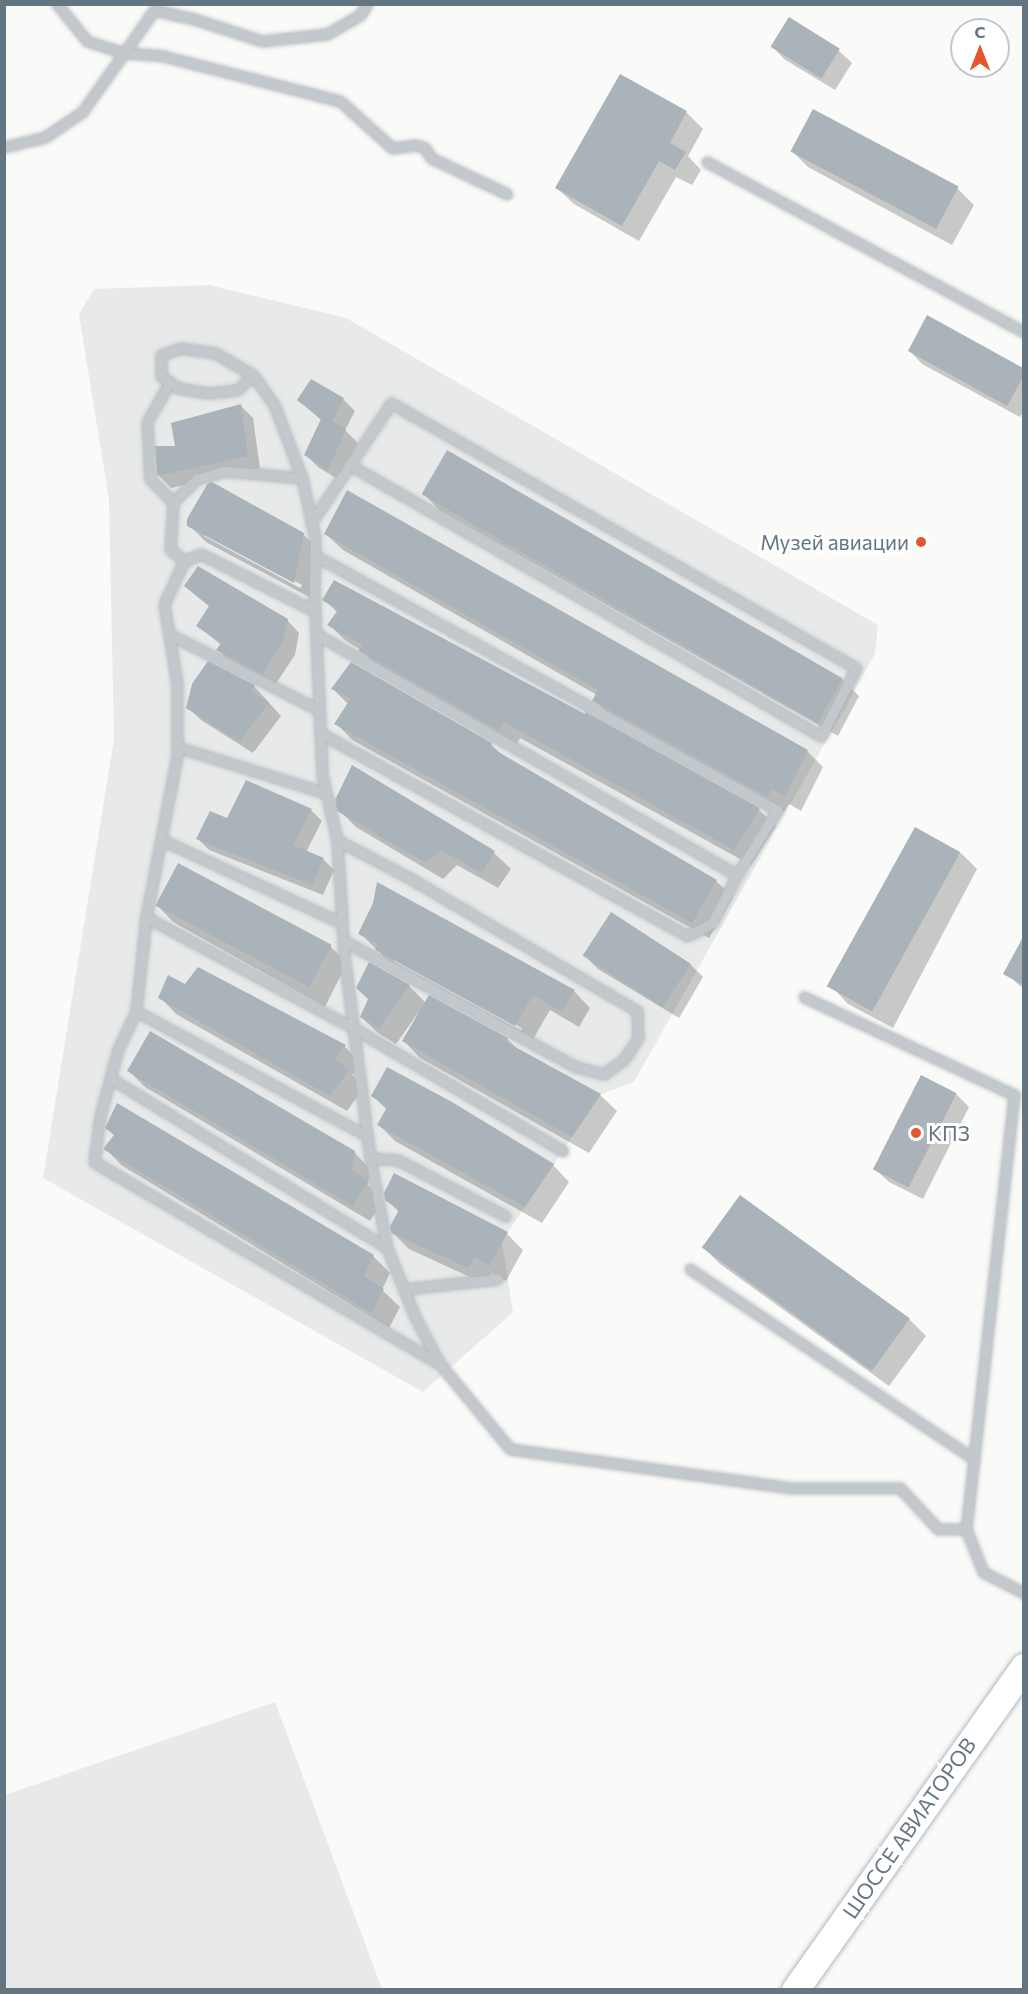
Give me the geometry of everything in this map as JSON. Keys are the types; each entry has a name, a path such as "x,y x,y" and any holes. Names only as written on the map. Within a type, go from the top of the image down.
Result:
{"street":[{"name":"ШОССЕ АВИАТОРОВ","path":"795,1989 1023,1667"}],"lane":[{"path":"57,4 87,41 124,52 163,56 340,101 392,148 416,145 425,148 431,158 507,194"},
{"path":"4,147 45,137 82,112 154,10 195,19 262,41 327,34 360,15 367,4"},
{"path":"707,162 1023,332"},
{"path":"253,375 237,390 208,393 177,388 161,376 161,355 180,348 215,353 253,375 275,407 302,478 311,523 314,555 320,733 326,793 337,840 342,924 370,1158 387,1248 415,1317 440,1364 510,1449 791,1488 900,1488 939,1529 966,1529"},
{"path":"170,382 147,422 150,479 173,502"},
{"path":"311,523 391,403 856,668 821,736 350,465"},
{"path":"184,561 170,549 173,502 197,479 225,471 302,478"},
{"path":"315,611 201,554 184,561 164,604 177,683 177,747 162,840 146,917 136,1011 118,1048 100,1116 94,1162 440,1364"},
{"path":"314,555 777,810 737,875 712,924 687,936 320,733"},
{"path":"169,634 319,710"},
{"path":"316,634 737,875"},
{"path":"177,747 326,793"},
{"path":"162,840 342,924"},
{"path":"337,840 406,876 637,1011 638,1038 622,1060 604,1074 576,1067 344,941"},
{"path":"146,917 355,1029 563,1150"},
{"path":"804,997 1014,1095 966,1529 983,1572 1023,1593"},
{"path":"136,1011 367,1136"},
{"path":"110,1078 387,1248"},
{"path":"370,1158 398,1160 505,1216"},
{"path":"690,1269 974,1459"},
{"path":"404,1289 497,1279"}],"shaded area":[{"path":"209,285 346,318 878,625 875,654 634,1082 601,1094 502,1241 513,1312 423,1392 43,1178 114,739 109,500 79,314 94,289"},
{"path":"275,1702 382,1989 5,1989 5,1795"}],"building":[{"path":"789,17 840,49 821,78 770,47"},
{"path":"620,74 687,111 670,143 686,152 675,170 659,161 622,226 555,188"},
{"path":"813,109 959,186 936,229 790,151"},
{"path":"927,315 1023,368 1023,377 1007,406 908,351"},
{"path":"311,379 344,398 332,421 346,429 328,470 304,455 321,419 297,400"},
{"path":"241,404 248,456 157,476 155,446 175,446 171,423"},
{"path":"447,450 843,678 817,723 422,494"},
{"path":"212,482 304,533 294,583 187,526 187,519 208,483"},
{"path":"347,490 808,750 785,796 772,789 767,797 592,701 598,690 324,534"},
{"path":"198,566 288,619 283,642 262,674 216,650 221,643 196,626 209,606 184,586"},
{"path":"334,580 585,714 586,712 760,808 734,850 504,722 499,731 358,651 363,645 327,625 338,610 322,600"},
{"path":"208,661 255,685 251,691 269,702 240,742 186,708 192,684"},
{"path":"351,662 492,743 490,747 717,880 692,923 334,724 351,698 331,689"},
{"path":"352,765 495,851 482,873 440,850 426,863 337,811 335,800"},
{"path":"246,780 312,809 293,845 324,858 312,885 196,839 210,811 227,818"},
{"path":"915,827 960,852 872,1011 827,986"},
{"path":"178,863 332,945 309,987 155,905"},
{"path":"377,882 575,990 562,1012 533,995 515,1026 375,950 378,944 358,934 373,903"},
{"path":"611,912 691,964 662,1007 583,956"},
{"path":"1023,937 1023,985 1003,974"},
{"path":"369,962 410,985 379,1028 360,1017 368,999 356,988"},
{"path":"198,967 346,1045 335,1059 349,1070 330,1096 158,998 168,975 185,984"},
{"path":"429,995 508,1038 506,1042 601,1094 572,1137 402,1041"},
{"path":"150,1031 355,1151 352,1170 368,1182 353,1206 127,1071"},
{"path":"387,1067 452,1102 554,1164 525,1207 377,1125 387,1107 371,1096"},
{"path":"921,1075 957,1093 909,1188 873,1169"},
{"path":"117,1103 374,1255 364,1276 384,1289 372,1313 103,1149 114,1135 105,1128"},
{"path":"394,1173 508,1232 489,1266 475,1257 468,1268 391,1233 390,1226 399,1210 385,1200 384,1193"},
{"path":"740,1195 910,1318 872,1371 702,1248"}],"place":[{"name":"Музей авиации","path":"921,542"},
{"name":"КПЗ","path":"916,1133"}]}
